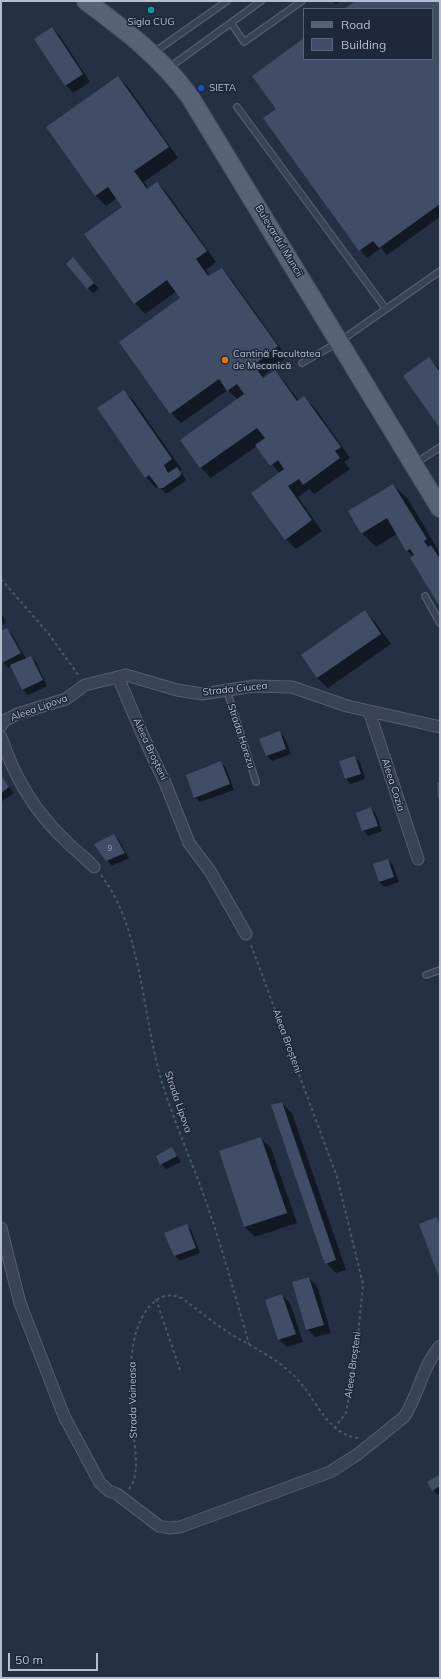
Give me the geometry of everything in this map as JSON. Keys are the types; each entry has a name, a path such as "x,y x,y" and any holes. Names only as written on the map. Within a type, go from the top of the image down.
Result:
{"main road":[{"name":"Bulevardul Muncii","path":"86,1 132,34 153,53 190,97 440,508"}],"street":[{"name":"Strada Ciucea","path":"81,688 126,675 135,676 188,693 202,694 254,686 292,687 347,706 440,727"},
{"name":"Aleea Broșteni","path":"118,677 142,736 166,785 189,843 210,871 246,934"},
{"name":"Aleea Lipova","path":"1,726 10,717 32,708 66,699 81,688"},
{"name":"Aleea Cozia","path":"369,711 418,859"},
{"path":"1,737 26,793 34,805 65,841 94,867"},
{"path":"1,1228 20,1303 64,1416 100,1483 159,1526 169,1528 180,1527 330,1472 345,1464 404,1417 410,1407 421,1376 440,1346"}],"lane":[{"path":"153,53 227,1"},
{"path":"168,69 261,1"},
{"path":"231,23 244,42 302,1"},
{"path":"237,107 386,309"},
{"path":"302,363 340,342 440,271"},
{"path":"414,464 440,447"},
{"path":"425,596 440,623"},
{"name":"Strada Horezu","path":"227,690 256,782"},
{"path":"426,975 440,970"}],"path":[{"path":"1,579 48,633 81,688"},
{"name":"Strada Lipova","path":"94,867 111,892 127,929 138,966 164,1088 208,1207 231,1278 248,1344"},
{"name":"Aleea Broșteni","path":"246,934 260,966 337,1177 363,1284 356,1356 346,1414 335,1427"},
{"path":"180,1370 156,1299 172,1294 182,1298 210,1319 248,1344 272,1357 300,1382 328,1421 347,1435 361,1438"},
{"name":"Strada Voineasa","path":"117,1494 123,1494 133,1485 135,1450 131,1402 132,1354 135,1336 142,1316 156,1299"}],"building":[{"path":"355,1 440,1 440,204 379,248 373,241 359,251 263,118 276,109 252,76 303,39 303,60 433,60 433,8 345,8"},
{"path":"52,27 83,74 65,86 34,39"},
{"path":"118,76 169,147 134,171 147,189 157,182 207,251 196,259 208,276 222,268 278,346 254,365 263,378 275,370 297,401 304,396 341,447 335,451 340,458 303,485 299,479 288,486 312,520 285,540 251,493 284,469 278,460 270,466 255,445 265,438 257,428 200,468 180,440 244,394 237,384 227,391 219,379 170,414 119,342 180,298 167,280 134,304 84,234 122,207 108,187 95,196 46,127"},
{"path":"73,257 94,283 87,289 66,264"},
{"path":"429,357 440,372 439,427 403,376"},
{"path":"124,390 172,459 164,465 168,473 177,467 181,473 180,476 163,488 159,488 149,475 145,478 97,408"},
{"path":"393,484 427,539 424,541 428,547 431,545 440,559 440,607 410,558 414,555 410,549 406,551 387,518 361,534 348,511"},
{"path":"365,610 381,634 317,678 301,655"},
{"path":"7,628 21,653 2,663 1,631"},
{"path":"31,656 43,680 22,690 10,665"},
{"path":"280,731 286,749 266,756 259,739"},
{"path":"355,756 361,774 345,779 339,761"},
{"path":"221,761 230,784 194,798 186,775"},
{"path":"1,775 9,787 1,793"},
{"path":"437,782 440,782 440,799 438,799"},
{"path":"371,807 378,826 362,831 356,813"},
{"path":"114,834 125,853 106,861 94,844"},
{"path":"388,859 394,877 379,882 373,864"},
{"path":"282,1102 336,1260 325,1264 271,1105"},
{"path":"261,1137 287,1213 244,1227 219,1151"},
{"path":"172,1147 177,1156 160,1165 156,1156"},
{"path":"437,1217 440,1226 440,1280 419,1224"},
{"path":"187,1224 196,1248 174,1256 164,1233"},
{"path":"309,1277 324,1325 306,1330 292,1282"},
{"path":"282,1294 296,1334 278,1340 265,1300"},
{"path":"440,1474 440,1486 432,1491 427,1482"}],"tram line":[{"path":"78,1 139,46 164,72 190,106 440,516"},
{"path":"92,1 156,51 189,88 440,501"}],"place":[{"name":"Sigla CUG","path":"151,10"},
{"name":"SIETA","path":"201,88"},
{"name":"Cantină Facultatea de Mecanică","path":"225,360"}]}
